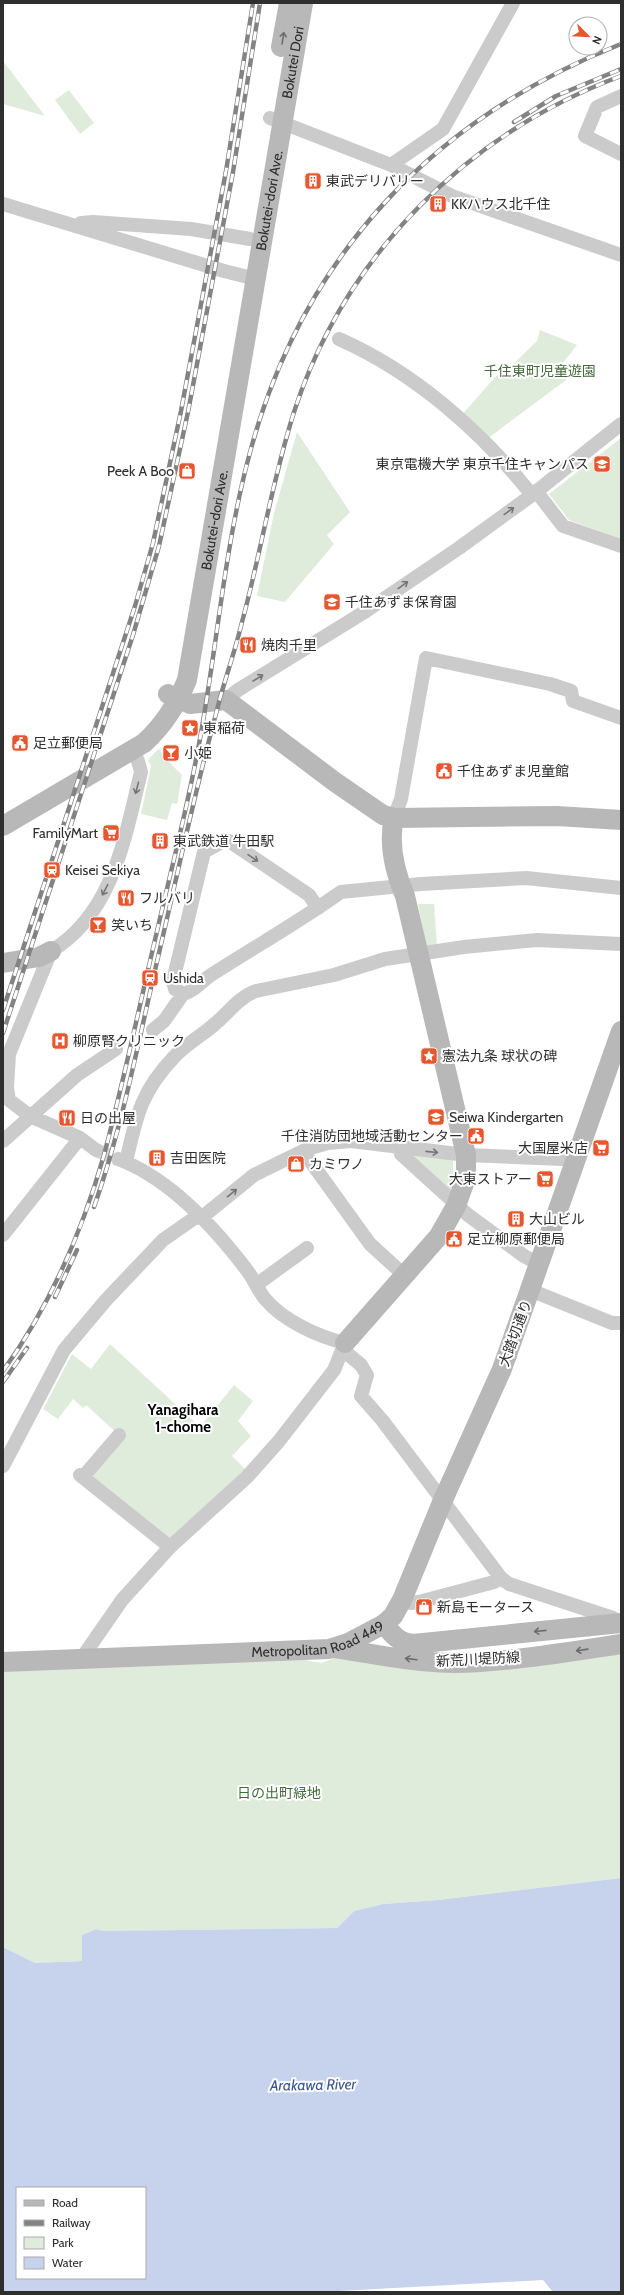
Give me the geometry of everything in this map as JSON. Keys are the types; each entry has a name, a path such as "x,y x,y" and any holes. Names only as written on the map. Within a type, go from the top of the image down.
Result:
{"main road":[{"name":"Bokutei Dori","path":"276,120 289,3"},
{"name":"Bokutei Dori","path":"276,120 303,3"},
{"name":"Bokutei-dori Ave.","path":"250,277 250,239 276,120"},
{"name":"Bokutei-dori Ave.","path":"3,826 133,751 153,735 173,697 250,277 276,120"},
{"name":"Bokutei-dori Ave.","path":"3,812 124,743 144,727 173,697"},
{"path":"173,697 194,704 226,700 335,782 382,815 394,818 557,816 621,820"},
{"path":"344,1346 438,1236 456,1206 466,1178 466,1155 401,887 396,877 391,830 394,818"},
{"path":"3,963 39,957 51,951"},
{"name":"大踏切通り","path":"384,1624 393,1616 402,1600 443,1500 502,1369 578,1157 621,1031"},
{"name":"Metropolitan Road 449","path":"3,1662 334,1648 348,1643 384,1624 395,1638 402,1642 412,1644 618,1623"},
{"name":"新荒川堤防線","path":"334,1648 456,1663 556,1653 621,1644"}],"street":[{"path":"391,165 442,129 513,3"},
{"path":"621,96 597,107 585,136 621,154"},
{"path":"276,120 391,165 452,196 621,255"},
{"path":"3,204 73,224 218,270 250,277"},
{"path":"73,224 93,222 191,229 250,239"},
{"path":"339,339 377,358 422,388 508,464 564,526 621,546"},
{"path":"226,700 238,690 372,607 534,493 621,424"},
{"path":"394,818 401,799 426,658 550,684 571,691 573,701 621,718"},
{"path":"96,1150 80,1138 30,1116 9,1100 7,1088 9,1054 51,951 62,945 92,915 118,863 141,772 133,751"},
{"path":"183,994 175,989 173,981 204,852 207,849 229,842 309,895 318,908"},
{"path":"153,1030 164,1021 183,994 188,993 209,976 341,892 421,884 526,878 621,888"},
{"path":"618,1623 613,1618 509,1584 501,1578 382,1420 361,1396 367,1375 344,1346 296,1322 265,1300 229,1247 201,1216 170,1190 122,1161 147,1090 176,1055 216,1023 246,995 256,991 334,975 385,959 464,947 538,940 621,944"},
{"path":"3,1141 77,1075 116,1049"},
{"path":"3,1235 80,1138"},
{"path":"3,1466 64,1350 163,1240 206,1214 254,1175 303,1152 328,1143 351,1141 466,1155 562,1159 578,1157"},
{"path":"402,1148 402,1154 456,1206 524,1256 539,1264"},
{"path":"303,1152 370,1244 404,1275"},
{"path":"256,1285 306,1248"},
{"path":"530,1290 612,1323 621,1323"},
{"path":"86,1659 86,1652 122,1600 170,1548 247,1477 279,1441 334,1370 344,1346"},
{"path":"119,1435 82,1476 170,1548"},
{"path":"402,1600 412,1603 419,1602 501,1578"}],"green space":[{"path":"3,61 45,116 3,104"},
{"path":"69,90 94,123 80,134 55,100"},
{"name":"千住東町児童遊園","path":"540,330 577,345 562,364 574,374 487,439 460,417 496,376 501,376 537,341"},
{"path":"297,432 350,512 327,535 334,544 285,602 257,596 274,513"},
{"name":"東京電機大学 東京千住キャンパス","path":"621,438 621,539 569,520 549,494"},
{"path":"159,748 163,756 182,775 177,804 172,803 167,820 141,814 151,766 148,760"},
{"path":"418,904 434,904 437,945 426,946"},
{"path":"411,1154 453,1158 453,1187 449,1194"},
{"path":"110,1344 200,1427 234,1385 253,1401 238,1421 251,1436 232,1456 246,1470 165,1542 88,1477 121,1437 86,1405 83,1408 73,1399 58,1419 43,1409 72,1354 91,1369"},
{"name":"日の出町緑地","path":"621,1651 621,1878 438,1900 383,1904 354,1911 337,1928 104,1931 96,1929 82,1935 82,1961 35,1963 3,1947 3,1672 289,1657 321,1663 343,1655"}],"water":[{"name":"Arakawa River","path":"621,1878 621,2292 553,2292 543,2280 320,2292 3,2292 3,1947 35,1963 82,1961 82,1935 96,1929 104,1931 337,1928 354,1911 383,1904 438,1900"}],"tunnel":[{"path":"96,1150 118,1159"}],"railway":[{"path":"3,1010 135,606 153,543 181,411 226,171 253,3"},
{"path":"3,1033 133,635 159,546 188,412 233,172 260,3"},
{"path":"3,1371 36,1321 63,1268 86,1212 104,1155 195,767 227,563 240,491 249,456 272,385 302,319 340,258 384,204 434,155 490,112 553,75 621,44"},
{"path":"514,122 556,96 621,69"},
{"path":"94,1207 114,1145 130,1081 201,771 249,596 279,464 294,412 316,355 345,301 380,252 419,206 464,166 513,130 565,100 621,76"},
{"path":"55,1297 77,1250"},
{"path":"3,1382 27,1348"}],"place":[{"name":"東武デリバリー","path":"313,181"},
{"name":"KKハウス北千住","path":"438,204"},
{"name":"東京電機大学 東京千住キャンパス","path":"602,464"},
{"name":"Peek A Boo","path":"187,471"},
{"name":"千住あずま保育園","path":"332,602"},
{"name":"焼肉千里","path":"248,645"},
{"name":"東稲荷","path":"190,728"},
{"name":"足立郵便局","path":"20,743"},
{"name":"小姫","path":"171,753"},
{"name":"千住あずま児童館","path":"444,771"},
{"name":"FamilyMart","path":"111,833"},
{"name":"東武鉄道 牛田駅","path":"160,841"},
{"name":"Keisei Sekiya","path":"52,870"},
{"name":"フルバリ","path":"126,898"},
{"name":"笑いち","path":"98,925"},
{"name":"Ushida","path":"150,978"},
{"name":"柳原腎クリニック","path":"60,1041"},
{"name":"憲法九条 球状の碑","path":"429,1056"},
{"name":"Seiwa Kindergarten","path":"436,1117"},
{"name":"日の出屋","path":"67,1118"},
{"name":"千住消防団地域活動センター","path":"476,1136"},
{"name":"大国屋米店","path":"601,1148"},
{"name":"吉田医院","path":"157,1158"},
{"name":"カミワノ","path":"296,1164"},
{"name":"大東ストアー","path":"545,1179"},
{"name":"大山ビル","path":"516,1219"},
{"name":"足立柳原郵便局","path":"454,1239"},
{"name":"新島モータース","path":"424,1607"}],"district":[{"name":"Yanagihara 1-chome","path":"183,1418"}]}
